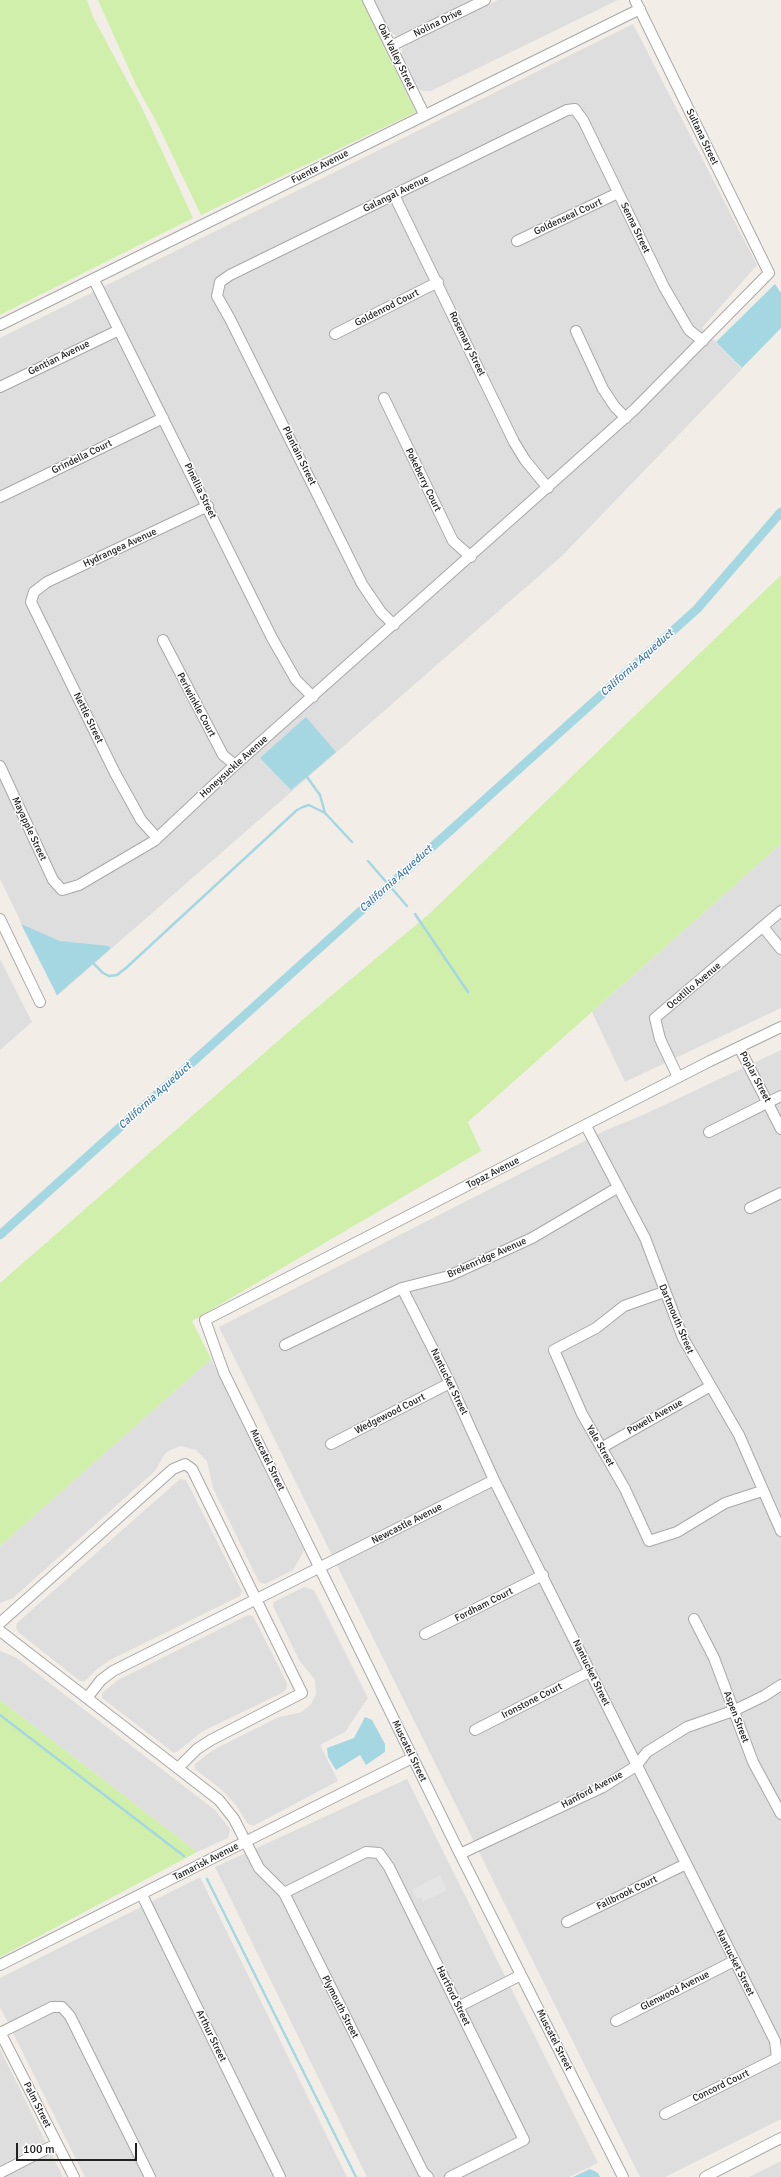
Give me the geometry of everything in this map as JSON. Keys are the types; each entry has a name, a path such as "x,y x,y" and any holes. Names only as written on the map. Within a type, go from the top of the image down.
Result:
{"street":[{"name":"Oak Valley Street","path":"368,0 424,114"},
{"name":"Nolina Drive","path":"391,46 485,0"},
{"name":"Fuente Avenue","path":"0,325 94,280 638,5"},
{"name":"Sultana Street","path":"638,5 769,273"},
{"name":"Senna Street","path":"575,109 582,120 668,293 689,330 703,341"},
{"name":"Galangal Avenue","path":"220,282 230,275 567,110 575,109"},
{"name":"Goldenseal Court","path":"517,241 618,193"},
{"name":"Rosemary Street","path":"394,195 438,282 514,442 530,466 548,488"},
{"name":"Honeysuckle Avenue","path":"62,890 79,885 157,838 236,765 626,418 769,273"},
{"name":"Pinellia Street","path":"94,280 208,506 272,638 296,680 313,697"},
{"name":"Plantain Street","path":"220,282 217,296 362,584 381,612 394,625"},
{"name":"Goldenrod Court","path":"335,334 438,282"},
{"name":"Gentian Avenue","path":"0,387 119,330"},
{"path":"576,331 603,389 615,407 626,418"},
{"name":"Pokeberry Court","path":"384,398 453,541 470,557"},
{"name":"Grindella Court","path":"0,497 163,418"},
{"name":"Hydrangea Avenue","path":"34,592 47,582 208,506"},
{"name":"Nettle Street","path":"34,592 31,602 114,772 140,820 157,838"},
{"name":"Periwinkle Court","path":"163,640 223,755 236,765"},
{"name":"Mayapple Street","path":"0,766 53,880 62,890"},
{"name":"Ocotillo Avenue","path":"678,1077 660,1039 655,1018 764,928 781,911"},
{"path":"0,918 40,1002"},
{"path":"764,928 781,949"},
{"name":"Topaz Avenue","path":"205,1320 586,1126 678,1077 781,1027"},
{"name":"Poplar Street","path":"739,1047 781,1129"},
{"path":"709,1132 781,1096"},
{"name":"Dartmouth Street","path":"586,1126 644,1238 683,1338 709,1387 739,1435 762,1491 781,1531"},
{"name":"Brekenridge Avenue","path":"285,1345 402,1288 449,1276 532,1238 617,1188"},
{"path":"750,1208 781,1194"},
{"name":"Nantucket Street","path":"402,1288 450,1383 494,1480 543,1575 589,1672 775,2041 777,2058"},
{"name":"Yale Street","path":"664,1292 624,1306 596,1328 554,1350 582,1414 625,1489 649,1541 677,1532 725,1503 762,1491"},
{"name":"Muscatel Street","path":"205,1320 224,1373 412,1758 623,2177"},
{"name":"Wedgewood Court","path":"331,1444 450,1383"},
{"name":"Powell Avenue","path":"601,1448 709,1387"},
{"path":"0,1623 173,1469 185,1464 192,1469 205,1492 302,1693 211,1740 197,1749 178,1768"},
{"name":"Newcastle Avenue","path":"86,1698 101,1680 113,1671 494,1480"},
{"name":"Fordham Court","path":"425,1634 543,1575"},
{"name":"Aspen Street","path":"694,1619 714,1658 753,1762 780,1811"},
{"name":"Plymouth Street","path":"0,1630 219,1800 234,1819 259,1868 274,1886 284,1893 423,2172 428,2177"},
{"name":"Ironstone Court","path":"475,1730 589,1672"},
{"name":"Hanford Avenue","path":"460,1854 603,1787 636,1766 647,1752 687,1727 734,1711 764,1696 781,1685"},
{"name":"Tamarisk Avenue","path":"0,1965 142,1895 412,1758"},
{"name":"Hartford Street","path":"284,1893 366,1852 379,1853 390,1867 524,2140 450,2177"},
{"name":"Fallbrook Court","path":"567,1922 686,1864"},
{"name":"Arthur Street","path":"142,1895 280,2177"},
{"name":"Glenwood Avenue","path":"616,2021 734,1961"},
{"path":"458,2007 521,1975"},
{"path":"0,2032 52,2007 62,2007 70,2016 150,2177"},
{"name":"Palm Street","path":"0,2032 74,2177"},
{"name":"Concord Court","path":"665,2114 777,2058"},
{"path":"705,2177 781,2138"},
{"path":"0,2173 56,2144"}],"shaded area":[{"path":"374,0 472,0 397,36 389,31"},
{"path":"498,0 618,0 431,91 423,91 418,88 402,55 402,48"},
{"path":"633,24 757,265 702,328 742,369 563,555 57,996 0,879 0,338"},
{"path":"781,844 781,1008 625,1082 592,1012"},
{"path":"0,959 32,1022 0,1050"},
{"path":"781,1050 781,2119 665,2177 640,2177 219,1327 606,1130 643,1115"},
{"path":"211,1359 304,1551 293,1570 265,1584 259,1582 213,1488 207,1461 196,1450 181,1446 170,1450 164,1455 155,1471 13,1598 0,1603 0,1546"},
{"path":"180,1479 186,1480 242,1591 240,1596 110,1660 96,1670 85,1681 80,1681 18,1632 16,1627 17,1623"},
{"path":"304,1587 314,1590 368,1698 345,1732 320,1745 338,1781 253,1826 247,1823 236,1805 222,1790 195,1769 195,1764 213,1750 279,1717 302,1712 311,1704 316,1694 315,1680 299,1660 273,1606 274,1602"},
{"path":"248,1615 253,1616 287,1683 286,1689 282,1693 203,1731 174,1753 102,1698 102,1693 118,1680"},
{"path":"0,1651 17,1658 215,1810 230,1829 228,1838 197,1852 0,1700"},
{"path":"407,1779 598,2163 569,2177 367,2177 215,1867"},
{"path":"440,1875 447,1890 423,1902 421,1897 417,1899 412,1890"},
{"path":"200,1877 347,2177 85,2177 0,2007 0,1978"},
{"path":"0,2049 63,2177 0,2177"},
{"path":"781,2161 781,2177 749,2177"}],"green space":[{"path":"0,0 87,0 93,17 143,110 193,218 0,315"},
{"path":"98,0 362,0 416,112 201,215 157,123 136,85"},
{"path":"781,575 781,844 468,1122 481,1151 192,1321 211,1359 0,1546 0,1283 301,1021 428,915"},
{"path":"0,1700 197,1852 0,1957"}],"water":[{"path":"775,284 781,293 781,328 742,368 716,342"},
{"path":"306,717 336,752 291,790 260,758"},
{"path":"21,924 60,941 109,946 110,949 57,995"},
{"path":"365,1717 372,1720 385,1744 385,1752 366,1765 360,1755 336,1770 328,1757 327,1748 354,1738"},
{"path":"590,2169 598,2173 600,2177 573,2177"}],"waterway":[{"name":"California Aqueduct","path":"0,1235 697,609 781,512"},
{"path":"307,777 320,795 325,813"},
{"path":"93,963 103,973 109,976 117,975 297,810 303,807 309,805 325,813 352,842"},
{"name":"California Aqueduct","path":"368,861 407,906"},
{"path":"415,914 468,992"},
{"path":"0,1715 184,1856"},
{"path":"207,1879 356,2177"}]}
